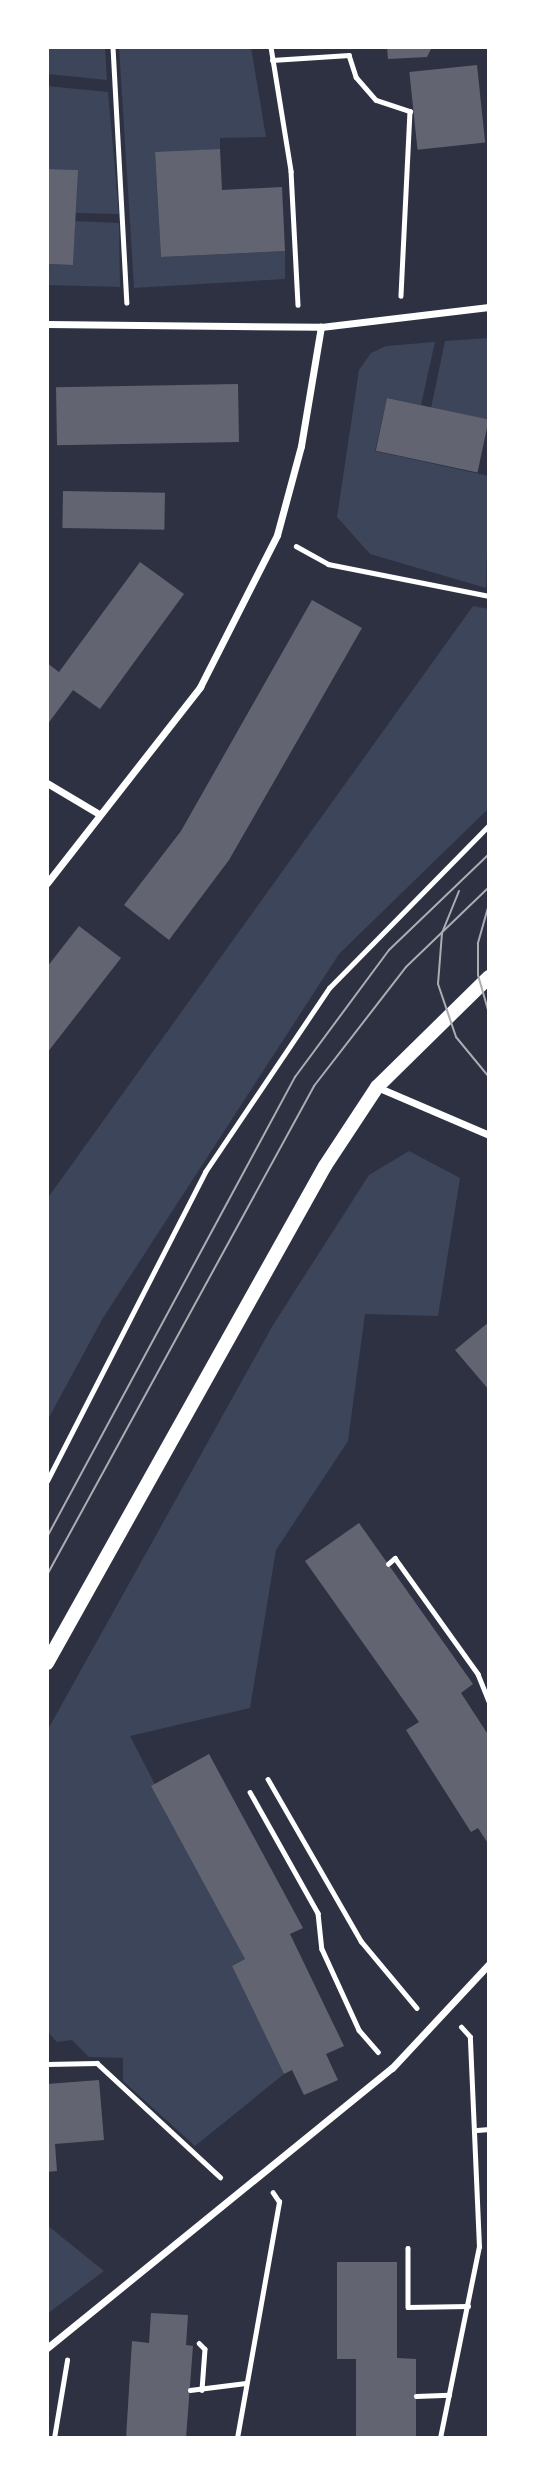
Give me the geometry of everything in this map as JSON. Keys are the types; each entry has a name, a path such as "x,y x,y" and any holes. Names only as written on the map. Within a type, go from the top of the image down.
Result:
{"main road":[{"path":"47,1663 325,1166 377,1087 489,977"}],"street":[{"path":"47,324 321,327 489,307"},
{"path":"47,883 200,687 277,535 301,446 321,327"},
{"path":"47,783 99,814"},
{"path":"377,1087 489,1135"},
{"path":"47,2348 241,2196 393,2068 436,2025 489,1964"}],"path":[{"path":"113,47 128,325"},
{"path":"271,47 291,171 299,327"},
{"path":"272,60 349,55 356,77 376,100 410,111 399,259 402,317"},
{"path":"277,535 328,564 489,596"},
{"path":"47,1481 205,1172 329,988 489,825"},
{"path":"387,1564 395,1558 453,1638 489,1701"},
{"path":"445,1644 453,1638"},
{"path":"268,1779 361,1941 395,1989 436,2025"},
{"path":"250,1792 318,1913 322,1949 359,2030 393,2068"},
{"path":"440,2438 479,2247 477,2130 470,2037 446,2013"},
{"path":"47,2064 97,2063 241,2196"},
{"path":"477,2130 489,2129"},
{"path":"237,2438 279,2202 262,2178"},
{"path":"408,2248 408,2307 468,2306"},
{"path":"54,2438 69,2363 57,2341"},
{"path":"200,2343 205,2349 202,2390"},
{"path":"190,2390 246,2383"},
{"path":"416,2396 449,2395"}],"shaded area":[{"path":"47,47 105,47 107,80 47,74"},
{"path":"119,47 251,47 266,137 220,138 220,149 155,153 161,257 285,251 285,279 134,288"},
{"path":"47,86 108,92 119,214 76,213 77,170 47,169"},
{"path":"75,221 119,223 120,287 47,285 47,264 73,265"},
{"path":"489,338 489,420 431,408 445,341"},
{"path":"435,342 421,405 387,398 375,451 489,476 486,588 370,554 337,517 359,370 371,353 386,346"},
{"path":"473,606 489,609 489,808 339,954 103,1318 47,1421 47,1199"},
{"path":"409,1151 460,1178 438,1316 365,1314 348,1441 276,1550 250,1708 130,1736 245,1959 232,1966 284,2074 195,2146 123,2081 123,2058 89,2057 72,2040 57,2042 47,2031 47,1731 273,1325 369,1175"},
{"path":"47,2225 104,2271 47,2314"}],"building":[{"path":"387,47 432,47 427,57 388,59"},
{"path":"477,65 485,143 418,150 409,72"},
{"path":"220,149 222,190 282,187 285,251 161,257 155,152"},
{"path":"47,169 78,170 73,265 47,264"},
{"path":"238,384 239,442 57,445 56,387"},
{"path":"387,398 489,420 478,472 376,451"},
{"path":"63,491 165,493 164,530 62,528"},
{"path":"140,562 184,594 100,709 73,690 47,725 47,663 59,672"},
{"path":"312,600 362,628 229,860 169,940 124,905 181,831"},
{"path":"79,926 121,958 47,1053 47,967"},
{"path":"489,1322 489,1390 455,1350"},
{"path":"359,1523 473,1684 461,1693 489,1736 489,1845 478,1828 471,1832 406,1730 419,1722 305,1561"},
{"path":"209,1754 303,1928 290,1934 344,2046 326,2054 338,2080 304,2095 292,2070 284,2074 232,1966 245,1959 151,1786"},
{"path":"99,2080 104,2140 55,2144 57,2171 47,2172 47,2084"},
{"path":"337,2262 397,2262 397,2358 416,2359 416,2438 356,2438 356,2359 337,2359"},
{"path":"151,2313 188,2315 186,2345 193,2346 186,2438 126,2438 132,2341 149,2343"}],"tram line":[{"path":"47,1537 295,1077 389,950 489,854"},
{"path":"47,1575 314,1086 406,967 489,887"},
{"path":"459,891 442,933 438,984 456,1037 489,1077"},
{"path":"489,904 478,943 478,975 489,1013"}]}
